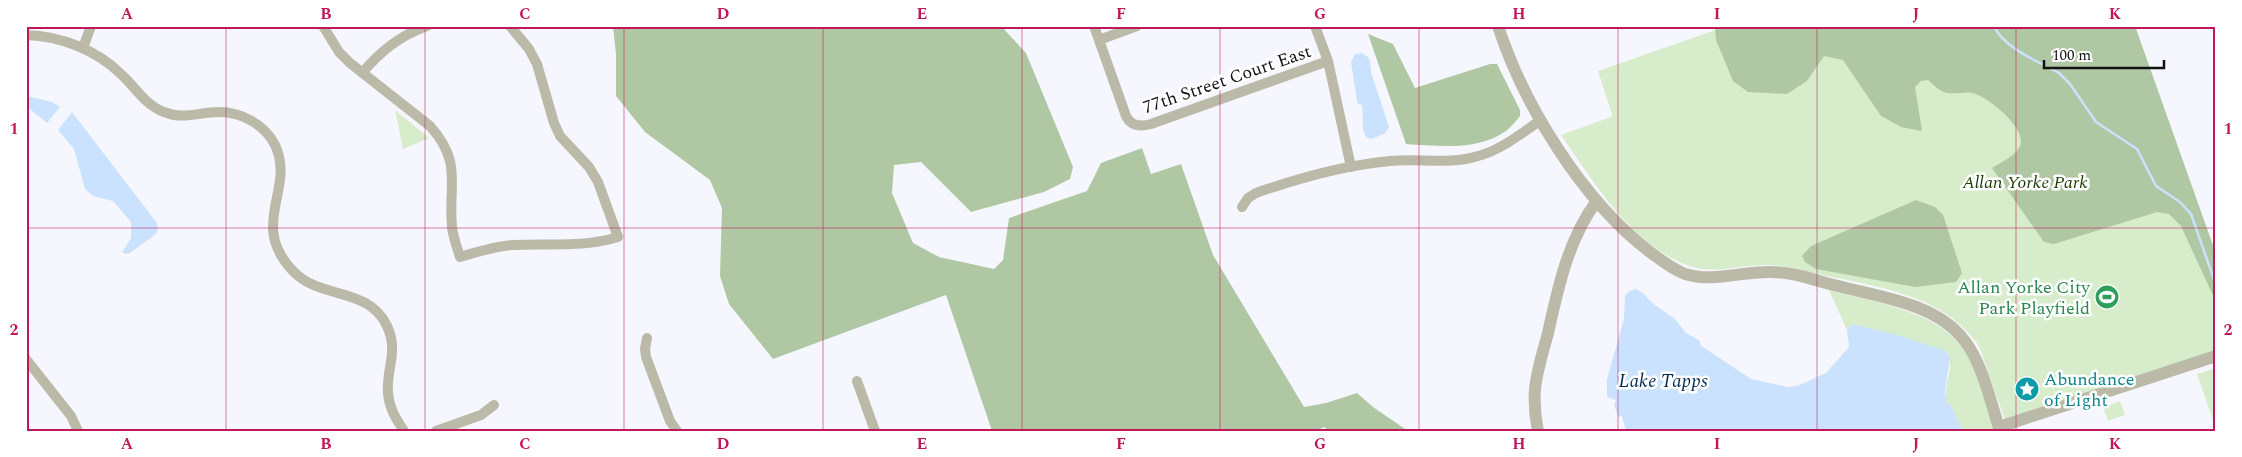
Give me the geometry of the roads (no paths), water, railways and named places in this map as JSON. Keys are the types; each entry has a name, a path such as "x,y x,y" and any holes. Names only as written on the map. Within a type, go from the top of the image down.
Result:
{"street":[{"path":"83,48 91,26"},
{"path":"323,26 340,52 362,73 430,126 445,146 453,172 452,230 460,257 496,246 582,244 618,237 598,182 589,167 560,136 554,124 537,64 510,26"},
{"path":"362,73 388,45 427,26"},
{"path":"1094,26 1099,40 1137,26"},
{"path":"1315,26 1328,61 1351,167"},
{"path":"1498,26 1515,72 1542,120 1596,202 1640,245 1670,267 1684,273 1716,278 1756,272 1783,272 1903,303 1934,316 1957,332 1969,347 2000,429 2216,356"},
{"path":"26,35 61,40 83,48 111,65 148,103 163,112 184,117 228,112 248,118 263,130 275,146 281,167 280,185 274,203 272,222 276,243 281,254 293,271 307,282 325,290 360,299 384,320 393,345 388,383 389,401 404,431"},
{"name":"77th Street Court East","path":"1099,40 1126,116 1129,121 1137,126 1151,124 1328,61"},
{"path":"1242,207 1248,198 1256,193 1292,180 1351,167 1392,160 1453,160 1478,156 1542,120"},
{"path":"1538,431 1534,406 1535,390 1551,320 1574,240 1580,226 1596,202"},
{"path":"647,338 646,356 670,421 678,431"},
{"path":"26,359 71,416 78,431"},
{"path":"857,382 875,431"},
{"path":"436,431 481,415 494,405"}],"water":[{"path":"1362,53 1368,57 1370,62 1371,72 1389,127 1385,133 1372,139 1367,138 1365,134 1362,105 1358,104 1357,101 1351,62 1355,54"},
{"path":"26,96 52,102 60,107 47,123 26,106"},
{"path":"72,112 157,223 158,229 156,234 130,253 122,252 131,238 131,222 113,201 93,196 85,189 74,149 58,130"},
{"name":"Lake Tapps","path":"1636,289 1675,319 1686,333 1700,341 1700,345 1751,379 1788,387 1797,386 1826,373 1849,347 1847,330 1851,324 1894,334 1946,351 1950,358 1945,392 1947,405 1950,404 1963,431 1626,431 1622,416 1618,417 1614,404 1616,400 1607,397 1607,379 1624,319 1625,296 1628,292"}],"waterway":[{"path":"1994,26 2008,43 2042,64"},
{"path":"2051,69 2059,73 2070,84 2096,122 2137,149 2156,186 2180,202 2191,214 2216,285"}],"place":[{"name":"Allan Yorke City Park Playfield","path":"2107,297"},
{"name":"Abundance of Light","path":"2027,389"}],"park label":[{"name":"Allan Yorke Park","path":"2025,182"}]}
